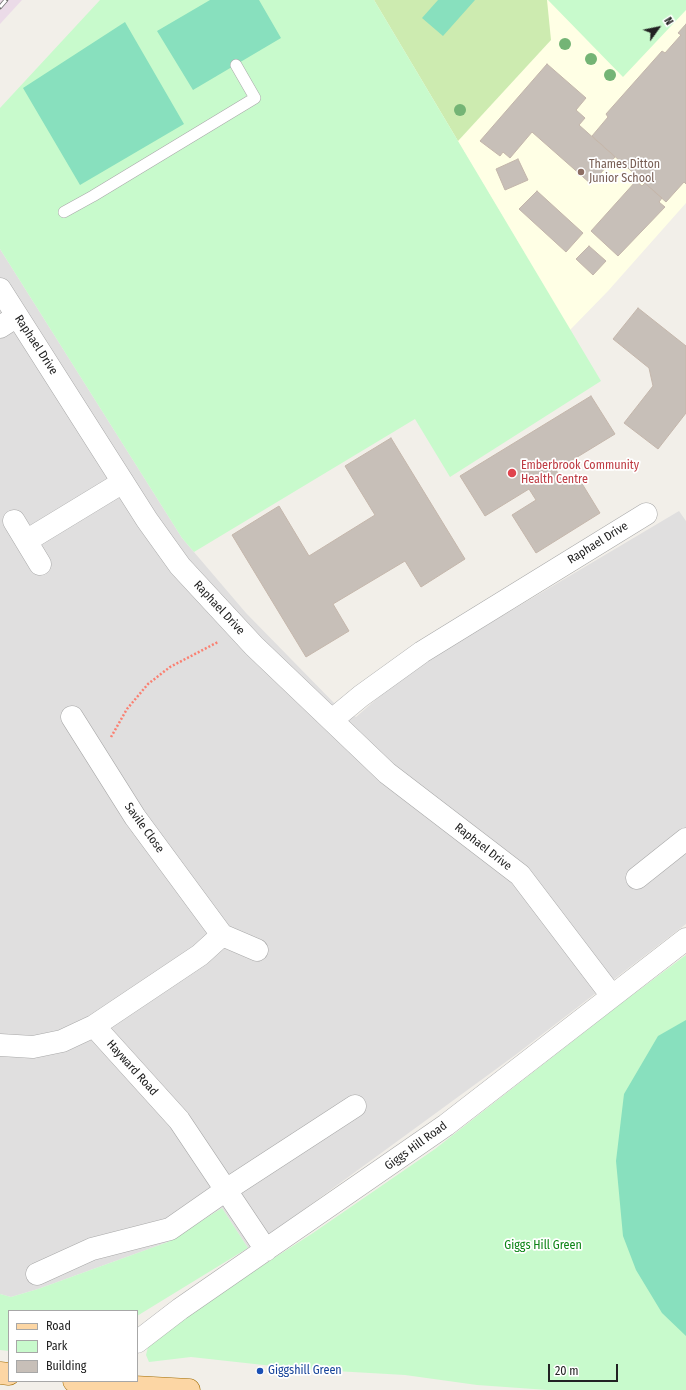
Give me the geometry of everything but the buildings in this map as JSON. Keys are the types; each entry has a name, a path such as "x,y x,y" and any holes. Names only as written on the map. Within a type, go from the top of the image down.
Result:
{"main road":[{"path":"95,1382 189,1390"}],"street":[{"name":"Raphael Drive","path":"0,289 8,321 123,482 180,566 234,624 387,773 520,875 612,996"},
{"path":"26,541 123,482"},
{"name":"Raphael Drive","path":"332,720 361,696 422,652 646,514"},
{"path":"14,521 40,564"},
{"name":"Savile Close","path":"72,717 135,817 222,935"},
{"path":"637,878 686,839"},
{"path":"0,1045 33,1047 48,1044 62,1041 94,1026 200,955 222,935 257,950"},
{"name":"Giggs Hill Road","path":"138,1341 446,1125 686,939"},
{"name":"Hayward Road","path":"94,1026 179,1120 266,1250"},
{"path":"37,1274 92,1249 170,1229 226,1190 355,1106"}],"lane":[{"path":"64,212 99,193 254,98 236,65"}],"path":[{"path":"99,760 127,709 148,684 170,667 222,640 234,624"}],"shaded area":[{"path":"0,0 22,0 0,24"},
{"name":"Thames Ditton Junior School","path":"374,0 686,0 686,203 608,291 570,330"},
{"path":"0,249 182,538 246,613 334,703 356,717 406,673 679,511 686,521 686,924 514,1056 284,1224 248,1248 222,1208 168,1242 38,1289 11,1297 0,1294"}],"green space":[{"path":"100,0 374,0 601,381 450,477 415,419 194,552 182,538 0,249 0,108"},
{"path":"210,0 259,0 281,38 193,90 157,31"},
{"path":"374,0 547,0 551,40 458,141"},
{"path":"438,0 475,0 443,36 422,18"},
{"path":"548,0 686,0 686,10 623,77"},
{"path":"125,22 184,124 80,185 23,88"},
{"name":"Giggs Hill Green","path":"686,955 686,1390 548,1390 477,1385 405,1375 300,1369 191,1357 149,1362 146,1355 148,1347 167,1327 313,1233 435,1149 619,1005"},
{"path":"686,1020 686,1336 662,1313 636,1270 623,1236 616,1161 624,1094 658,1036"},
{"path":"222,1208 248,1248 138,1315 138,1310 8,1310 8,1351 0,1350 0,1294 11,1297 38,1289 168,1242"}],"railway":[{"path":"0,7 6,0"}],"place":[{"name":"Thames Ditton Junior School","path":"581,172"},
{"name":"Emberbrook Community Health Centre","path":"512,473"},
{"name":"Giggshill Green","path":"260,1371"}]}
